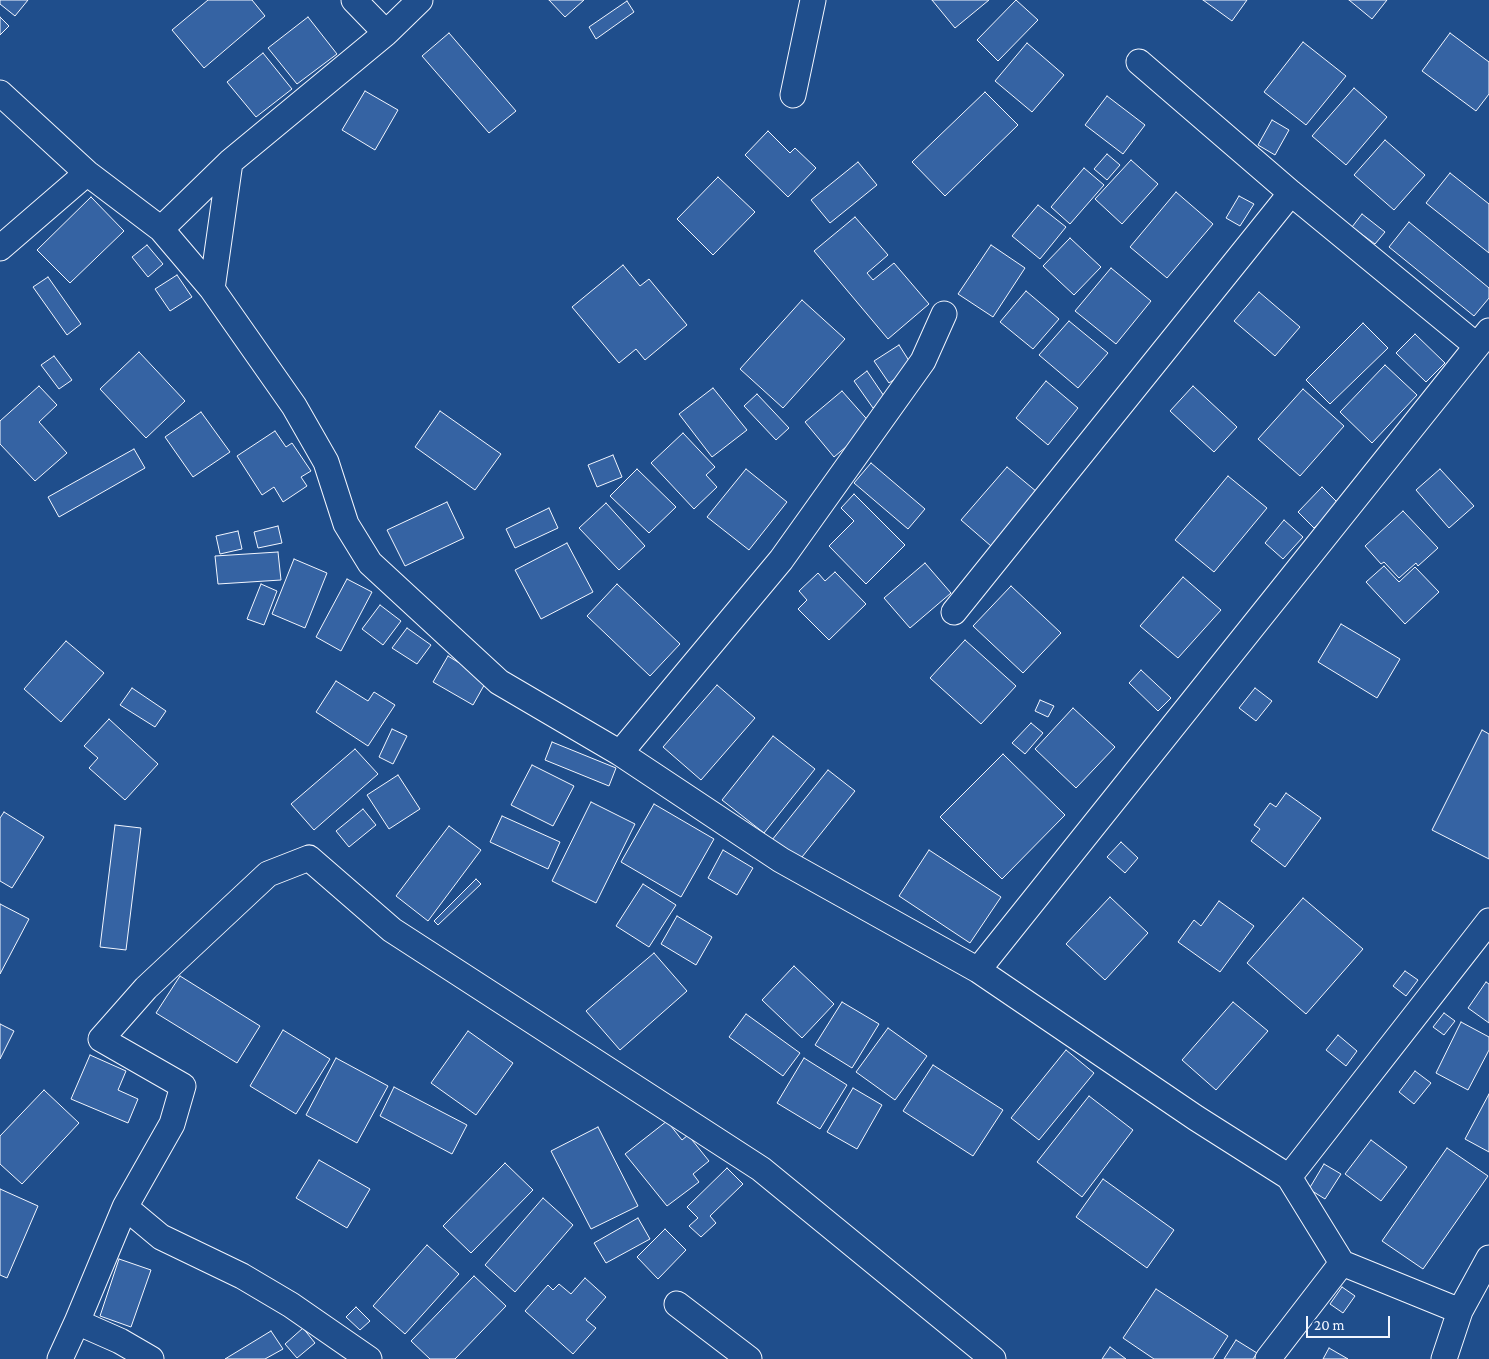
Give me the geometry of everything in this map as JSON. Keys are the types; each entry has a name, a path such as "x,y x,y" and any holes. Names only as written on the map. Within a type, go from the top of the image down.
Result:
{"street":[{"path":"354,0 386,33"},
{"path":"161,229 230,162 386,33 420,0"},
{"path":"793,94 813,0"},
{"path":"978,970 1483,339 1291,193 1139,62"},
{"path":"0,93 88,173 161,229 212,289 294,406 326,462 346,524 370,562 499,682 620,753 781,860 978,970 1196,1118 1289,1177 1342,1263 1460,1310"},
{"path":"212,289 230,162"},
{"path":"0,248 88,173"},
{"path":"954,612 1291,193"},
{"path":"620,753 780,560 923,361 944,314"},
{"path":"60,1359 125,1207 172,1124 183,1086 102,1039 146,988 268,874 309,858 392,930 761,1169 993,1359"},
{"path":"1289,1177 1489,920"},
{"path":"125,1207 161,1237 242,1276 291,1305 369,1359"},
{"path":"1444,1359 1460,1310 1489,1258"},
{"path":"1268,1359 1342,1263"},
{"path":"677,1304 749,1359"},
{"path":"77,1322 120,1341 151,1359"}],"building":[{"path":"0,0 28,0 15,16 0,4"},
{"path":"208,0 252,0 265,16 204,68 172,30"},
{"path":"549,0 584,0 565,17"},
{"path":"932,0 989,0 955,28"},
{"path":"1016,0 1038,20 998,61 977,40"},
{"path":"1203,0 1247,0 1232,21"},
{"path":"1349,0 1387,0 1372,19"},
{"path":"627,1 634,12 596,39 589,27"},
{"path":"0,17 9,26 0,35"},
{"path":"308,17 337,54 297,84 268,48"},
{"path":"449,33 516,111 489,133 422,56"},
{"path":"1450,33 1489,62 1489,94 1476,111 1422,71"},
{"path":"1303,42 1346,76 1306,125 1264,92"},
{"path":"1027,43 1064,75 1032,112 995,81"},
{"path":"263,53 292,89 256,117 227,82"},
{"path":"1354,88 1387,117 1346,165 1312,136"},
{"path":"365,91 398,110 375,150 342,130"},
{"path":"985,92 1018,125 945,196 912,162"},
{"path":"1107,96 1145,125 1123,154 1085,125"},
{"path":"1272,120 1289,130 1275,155 1258,145"},
{"path":"768,131 790,153 795,148 816,168 788,197 745,155"},
{"path":"1385,140 1425,175 1394,210 1354,175"},
{"path":"1107,154 1120,165 1107,180 1094,169"},
{"path":"1131,160 1158,184 1122,224 1095,199"},
{"path":"858,162 877,185 830,223 811,200"},
{"path":"1084,168 1104,185 1070,224 1051,207"},
{"path":"1450,173 1489,204 1489,253 1426,203"},
{"path":"718,177 755,212 713,255 677,219"},
{"path":"1176,192 1213,224 1167,278 1130,247"},
{"path":"1239,196 1254,204 1240,226 1226,218"},
{"path":"91,197 124,231 70,283 37,250"},
{"path":"1038,205 1066,227 1040,259 1012,236"},
{"path":"1362,214 1385,232 1375,244 1352,227"},
{"path":"855,217 888,255 867,273 873,280 894,263 929,304 888,339 814,251"},
{"path":"1409,222 1489,288 1489,298 1474,316 1389,247"},
{"path":"1070,238 1101,267 1074,295 1043,266"},
{"path":"147,245 163,264 148,277 132,257"},
{"path":"991,245 1025,268 993,317 958,294"},
{"path":"623,265 640,286 649,279 687,325 645,360 636,349 619,363 572,307"},
{"path":"1111,268 1151,301 1116,344 1075,311"},
{"path":"177,275 192,297 170,311 155,289"},
{"path":"48,277 81,324 67,335 33,287"},
{"path":"1026,291 1059,319 1033,349 1000,322"},
{"path":"1259,292 1300,327 1275,356 1234,321"},
{"path":"802,300 845,339 783,408 740,369"},
{"path":"1069,321 1108,353 1078,388 1039,355"},
{"path":"1363,323 1388,348 1330,404 1306,380"},
{"path":"1415,334 1445,363 1426,382 1396,353"},
{"path":"899,345 913,367 889,383 874,361"},
{"path":"139,352 185,401 146,438 100,389"},
{"path":"54,356 72,380 59,389 41,365"},
{"path":"1385,365 1417,395 1372,443 1340,412"},
{"path":"867,371 886,399 873,408 854,381"},
{"path":"1046,381 1078,408 1048,445 1016,418"},
{"path":"39,386 57,405 39,422 67,453 35,481 0,444 0,421"},
{"path":"1193,386 1237,427 1214,452 1170,411"},
{"path":"713,388 747,430 712,457 679,414"},
{"path":"1303,389 1344,426 1300,476 1258,439"},
{"path":"842,391 872,425 834,457 805,422"},
{"path":"757,394 789,428 776,440 744,406"},
{"path":"440,411 501,454 475,490 415,447"},
{"path":"201,412 230,452 193,477 165,437"},
{"path":"275,431 286,447 292,443 311,471 301,477 307,486 283,502 274,487 262,495 237,456"},
{"path":"683,433 715,467 706,475 717,487 694,509 651,463"},
{"path":"134,449 145,468 59,517 48,497"},
{"path":"613,455 622,477 597,487 588,465"},
{"path":"871,463 925,509 908,529 854,483"},
{"path":"1007,467 1037,492 991,546 961,520"},
{"path":"637,469 676,507 649,533 610,496"},
{"path":"746,469 787,502 749,550 707,517"},
{"path":"1440,469 1474,506 1449,528 1416,490"},
{"path":"1228,476 1267,508 1214,572 1175,540"},
{"path":"1322,487 1339,504 1314,528 1298,512"},
{"path":"854,494 905,545 866,584 829,546 854,521 841,508"},
{"path":"447,502 464,538 405,566 387,530"},
{"path":"606,503 645,546 619,570 579,528"},
{"path":"549,508 558,528 515,548 506,529"},
{"path":"1403,511 1438,548 1418,566 1416,563 1399,578 1384,562 1381,564 1365,546"},
{"path":"1284,520 1303,537 1283,559 1265,543"},
{"path":"278,526 282,543 258,548 254,532"},
{"path":"238,531 242,549 220,554 216,536"},
{"path":"567,543 593,592 541,619 515,570"},
{"path":"278,552 281,580 218,584 215,556"},
{"path":"294,559 327,573 305,628 272,614"},
{"path":"925,563 951,593 910,628 884,598"},
{"path":"1384,566 1399,582 1415,567 1439,592 1405,624 1366,582"},
{"path":"835,572 866,604 829,640 798,609 807,600 799,591 818,573 825,581"},
{"path":"1183,577 1221,610 1178,658 1140,626"},
{"path":"347,579 372,592 341,651 316,637"},
{"path":"261,584 277,591 264,625 247,619"},
{"path":"617,584 680,644 650,676 587,616"},
{"path":"1011,586 1061,633 1023,673 973,626"},
{"path":"380,605 401,621 383,645 362,629"},
{"path":"1341,624 1400,659 1377,698 1318,662"},
{"path":"407,628 431,645 417,664 392,648"},
{"path":"965,640 1016,686 981,724 930,678"},
{"path":"66,641 104,673 61,722 24,689"},
{"path":"448,656 487,680 473,705 433,682"},
{"path":"1141,670 1171,698 1158,711 1129,683"},
{"path":"336,681 368,701 374,692 395,705 368,746 316,712"},
{"path":"717,685 755,718 701,780 663,747"},
{"path":"132,688 166,711 155,727 120,705"},
{"path":"1255,688 1272,701 1256,721 1239,708"},
{"path":"1040,700 1054,706 1048,717 1035,711"},
{"path":"1073,708 1115,747 1076,788 1035,749"},
{"path":"109,719 158,764 125,800 89,768 98,758 84,746"},
{"path":"1031,723 1043,733 1025,754 1012,743"},
{"path":"392,729 407,736 393,764 379,757"},
{"path":"1482,730 1489,734 1489,859 1432,830"},
{"path":"773,736 815,769 764,833 722,800"},
{"path":"552,742 616,768 609,786 545,760"},
{"path":"355,749 378,774 314,830 291,804"},
{"path":"1003,754 1065,815 1002,879 940,817"},
{"path":"532,765 574,786 553,826 511,805"},
{"path":"828,770 855,791 798,862 772,840"},
{"path":"398,775 420,809 389,829 367,795"},
{"path":"1286,793 1321,818 1285,867 1251,841 1260,829 1254,825 1270,803 1276,807"},
{"path":"591,802 635,824 596,903 552,881"},
{"path":"654,804 714,839 681,897 621,862"},
{"path":"363,809 376,825 349,847 336,831"},
{"path":"4,812 44,837 12,888 0,881 0,818"},
{"path":"502,816 560,842 548,869 490,842"},
{"path":"115,825 141,828 126,950 100,947"},
{"path":"449,826 481,850 428,921 396,896"},
{"path":"1121,842 1138,858 1125,873 1107,857"},
{"path":"723,850 753,868 737,895 708,878"},
{"path":"929,850 1001,897 970,943 899,896"},
{"path":"476,879 481,884 438,925 434,921"},
{"path":"643,884 676,905 649,947 616,926"},
{"path":"1110,897 1148,933 1105,980 1066,944"},
{"path":"1303,898 1363,949 1306,1014 1247,963"},
{"path":"1219,901 1254,926 1220,972 1178,942 1194,920 1201,926"},
{"path":"0,904 29,919 0,974"},
{"path":"677,916 712,937 696,965 661,944"},
{"path":"654,953 687,991 620,1050 586,1011"},
{"path":"794,966 834,1004 802,1038 762,1000"},
{"path":"1405,971 1418,980 1406,996 1393,986"},
{"path":"180,976 260,1026 237,1063 156,1013"},
{"path":"1486,982 1489,984 1489,1023 1468,1008"},
{"path":"842,1002 879,1024 852,1068 815,1045"},
{"path":"1233,1002 1268,1031 1216,1090 1182,1060"},
{"path":"1444,1013 1455,1021 1444,1035 1433,1027"},
{"path":"746,1014 800,1053 783,1076 729,1037"},
{"path":"1461,1022 1489,1037 1489,1050 1468,1090 1436,1073"},
{"path":"0,1024 14,1031 0,1059"},
{"path":"888,1028 927,1056 895,1100 856,1072"},
{"path":"283,1030 330,1059 296,1114 250,1086"},
{"path":"468,1031 513,1063 476,1115 431,1083"},
{"path":"1338,1035 1357,1051 1346,1066 1326,1050"},
{"path":"1066,1050 1094,1073 1039,1140 1011,1118"},
{"path":"90,1055 126,1071 118,1090 138,1099 128,1123 71,1099"},
{"path":"336,1058 388,1086 357,1143 306,1115"},
{"path":"804,1058 847,1085 820,1129 777,1103"},
{"path":"933,1065 1003,1110 973,1156 903,1111"},
{"path":"1415,1071 1431,1083 1414,1104 1399,1092"},
{"path":"394,1087 467,1125 452,1154 380,1116"},
{"path":"853,1088 882,1105 857,1149 827,1132"},
{"path":"44,1090 79,1123 22,1184 0,1164 0,1136"},
{"path":"1489,1094 1489,1152 1465,1139"},
{"path":"1089,1096 1133,1130 1082,1197 1037,1162"},
{"path":"667,1121 682,1140 688,1135 709,1161 693,1174 699,1182 667,1206 625,1154"},
{"path":"598,1127 638,1206 591,1229 551,1151"},
{"path":"1371,1140 1407,1167 1381,1201 1345,1174"},
{"path":"1447,1148 1488,1176 1423,1269 1382,1241"},
{"path":"319,1160 370,1189 347,1228 296,1198"},
{"path":"505,1163 533,1190 471,1253 443,1226"},
{"path":"1324,1164 1341,1174 1325,1199 1309,1189"},
{"path":"727,1168 743,1184 710,1216 716,1223 701,1237 689,1226 698,1218 687,1207"},
{"path":"1103,1179 1174,1230 1147,1268 1076,1217"},
{"path":"0,1189 38,1206 7,1278 0,1275"},
{"path":"543,1198 573,1225 515,1292 485,1265"},
{"path":"638,1218 650,1239 606,1263 594,1243"},
{"path":"665,1229 686,1250 658,1279 637,1257"},
{"path":"427,1245 459,1274 405,1334 373,1306"},
{"path":"119,1259 151,1270 131,1327 100,1316"},
{"path":"474,1276 506,1306 455,1359 430,1359 411,1341"},
{"path":"585,1278 606,1297 586,1320 596,1328 573,1354 525,1311 548,1285 553,1290 559,1284 571,1294"},
{"path":"1342,1287 1355,1296 1343,1313 1330,1304"},
{"path":"1156,1289 1228,1336 1213,1359 1154,1359 1123,1338"},
{"path":"356,1307 370,1321 360,1330 346,1317"},
{"path":"303,1328 315,1343 297,1358 285,1344"},
{"path":"271,1331 283,1349 265,1359 225,1359"},
{"path":"1236,1340 1257,1353 1253,1359 1224,1359"},
{"path":"1110,1347 1126,1359 1102,1359"},
{"path":"1329,1348 1348,1359 1323,1359"}]}
